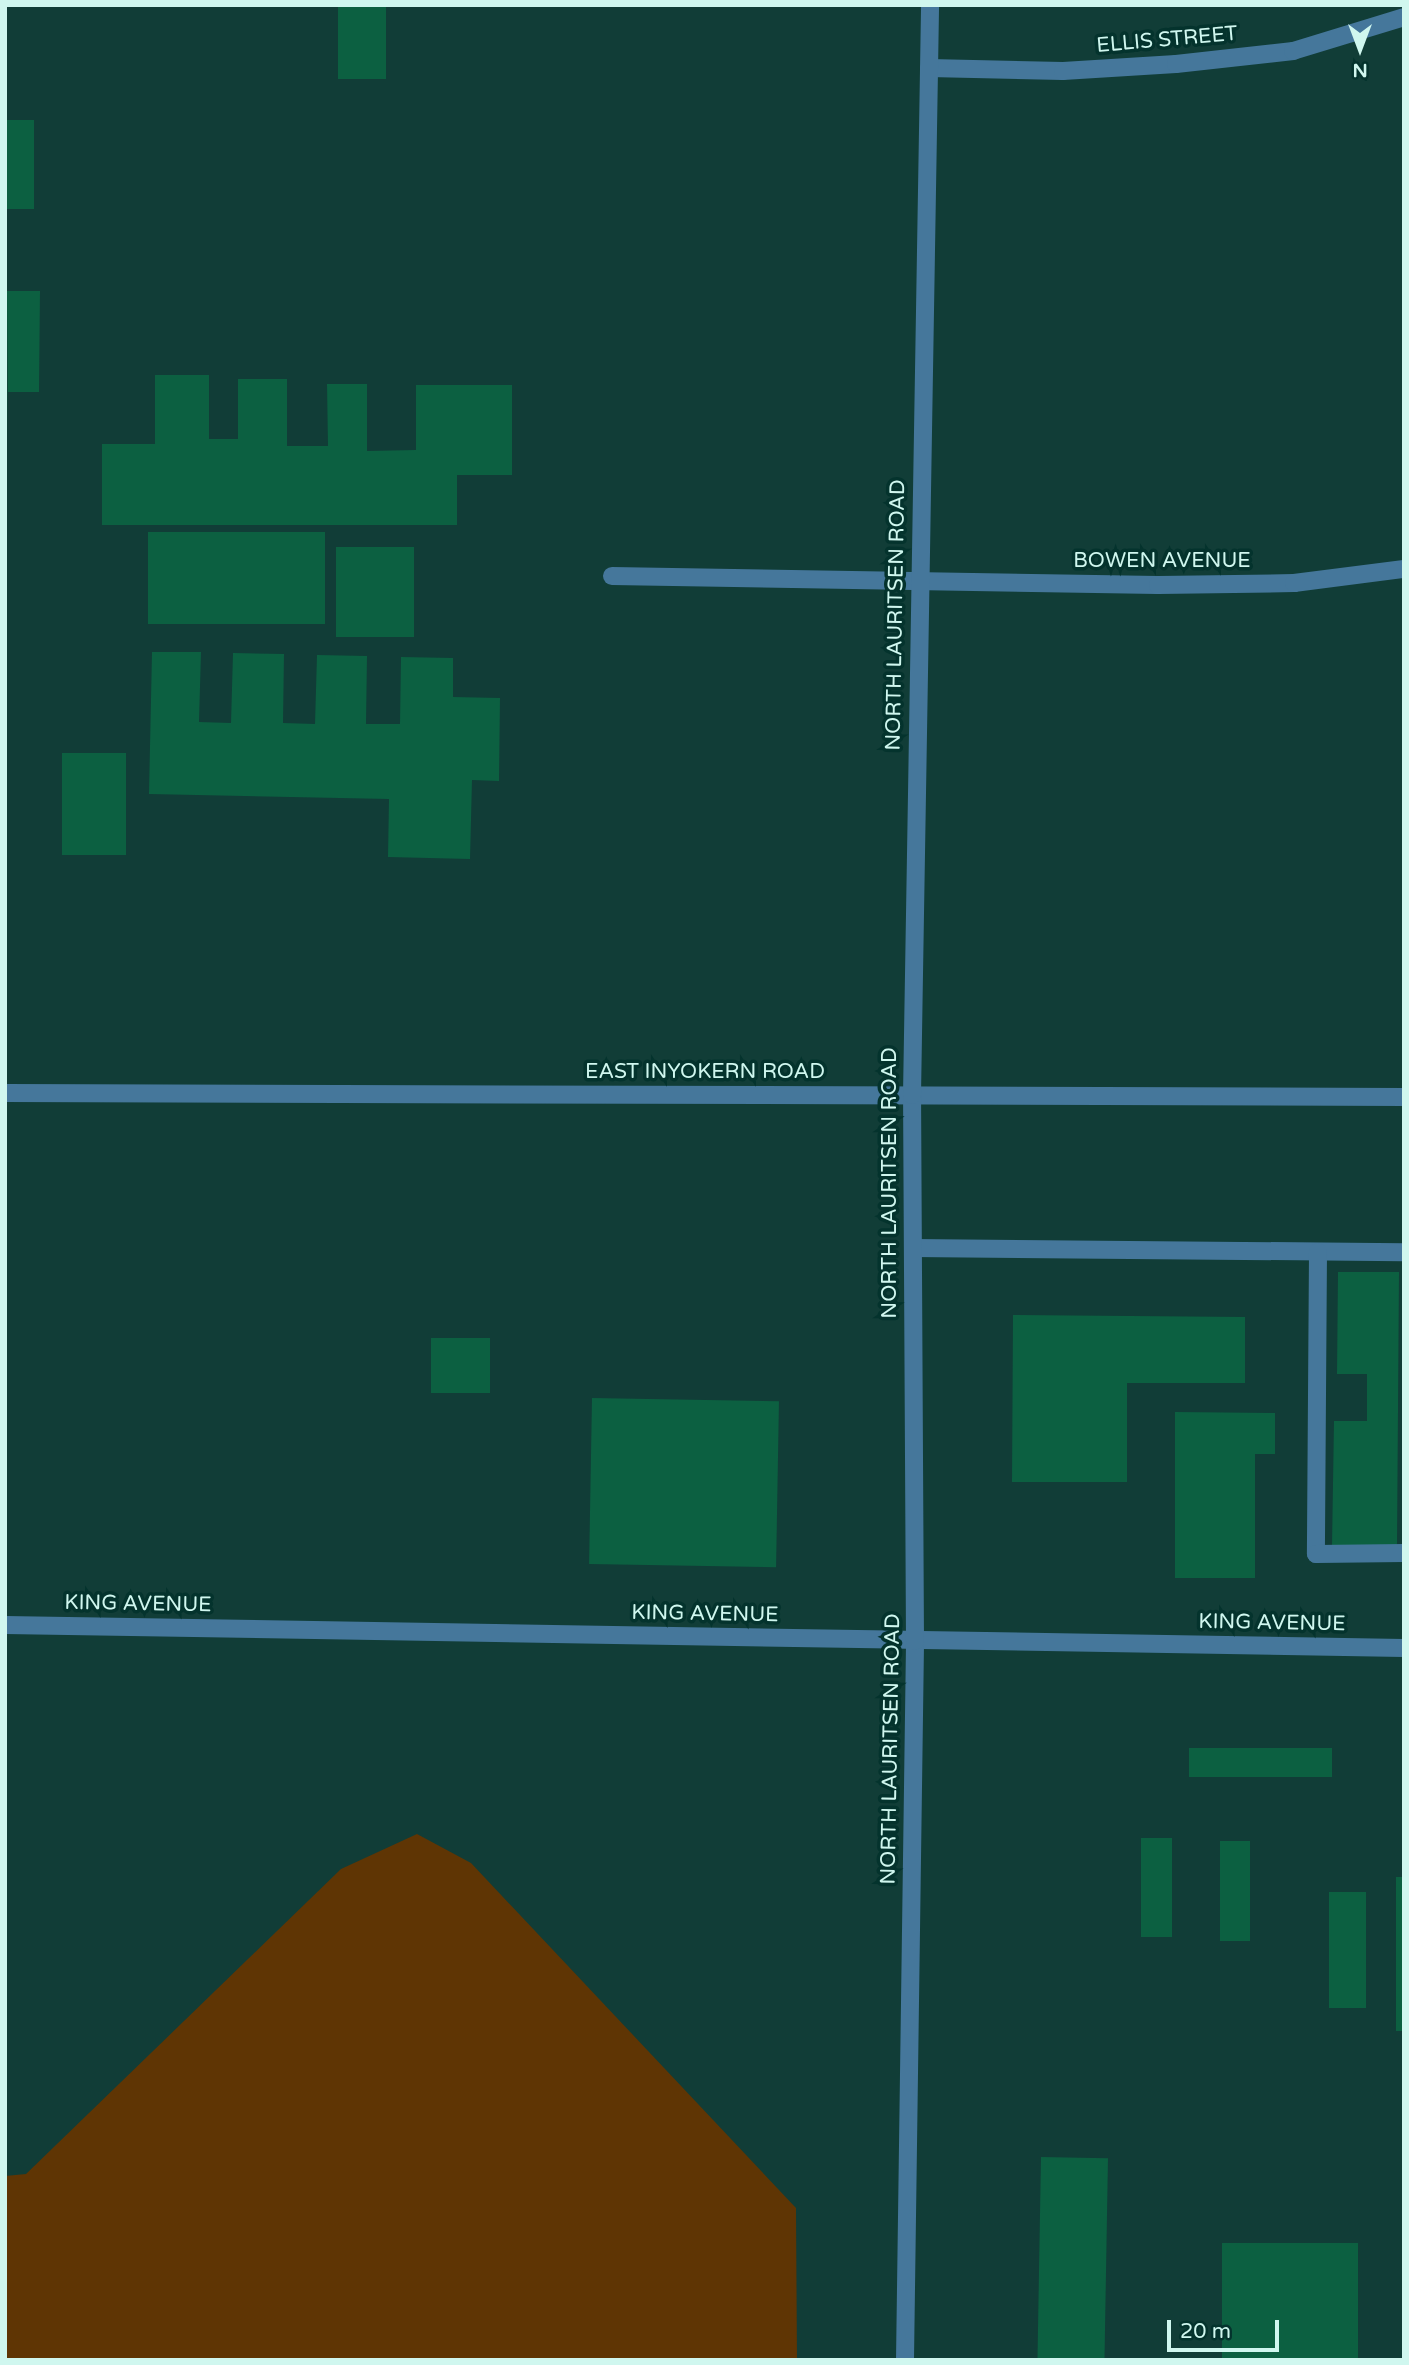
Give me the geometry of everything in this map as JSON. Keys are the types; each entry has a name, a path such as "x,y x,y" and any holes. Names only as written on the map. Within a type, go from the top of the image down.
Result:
{"street":[{"name":"NORTH LAURITSEN ROAD","path":"905,2360 915,1641 912,1095 930,5"},
{"name":"ELLIS STREET","path":"929,68 1063,71 1176,64 1293,51 1404,16"},
{"name":"BOWEN AVENUE","path":"612,576 919,582 1294,583 1404,569"},
{"name":"EAST INYOKERN ROAD","path":"5,1093 1404,1097"},
{"path":"913,1248 1404,1252"},
{"path":"1318,1252 1316,1553 1404,1553"},
{"name":"KING AVENUE","path":"5,1625 1404,1648"}],"shaded area":[{"path":"417,1834 471,1863 796,2208 797,2360 5,2360 5,2176 26,2174 341,1869"}],"building":[{"path":"338,6 386,6 386,79 338,79"},
{"path":"5,120 34,120 34,209 5,209"},
{"path":"7,291 40,291 39,392 8,392 8,440"},
{"path":"155,375 209,375 209,439 238,439 238,379 287,379 287,446 328,446 327,384 367,384 367,451 416,450 416,385 512,385 512,475 457,475 457,525 102,525 102,444 155,444"},
{"path":"148,532 325,532 325,624 148,624"},
{"path":"336,547 414,547 414,637 336,637"},
{"path":"152,652 201,652 199,722 231,723 233,653 284,654 283,723 315,724 317,655 367,656 366,724 400,724 401,657 453,658 453,697 500,698 499,781 472,780 470,859 388,857 389,799 149,794"},
{"path":"62,753 126,753 126,855 62,855"},
{"path":"1338,1272 1399,1272 1397,1547 1332,1546 1334,1421 1367,1421 1367,1374 1337,1374"},
{"path":"1013,1315 1245,1317 1245,1383 1127,1383 1127,1482 1012,1482"},
{"path":"431,1338 490,1338 490,1393 431,1393"},
{"path":"592,1398 779,1401 776,1567 589,1564"},
{"path":"1175,1412 1275,1413 1275,1454 1255,1454 1255,1578 1175,1578"},
{"path":"1189,1748 1332,1748 1332,1777 1189,1777"},
{"path":"1141,1838 1172,1838 1172,1937 1141,1937"},
{"path":"1220,1841 1250,1841 1250,1941 1220,1941"},
{"path":"1396,1877 1404,1877 1404,2031 1396,2031"},
{"path":"1329,1892 1366,1892 1366,2008 1329,2008"},
{"path":"1041,2157 1108,2158 1104,2360 1037,2360"},
{"path":"1222,2243 1358,2243 1358,2360 1222,2360"}]}
